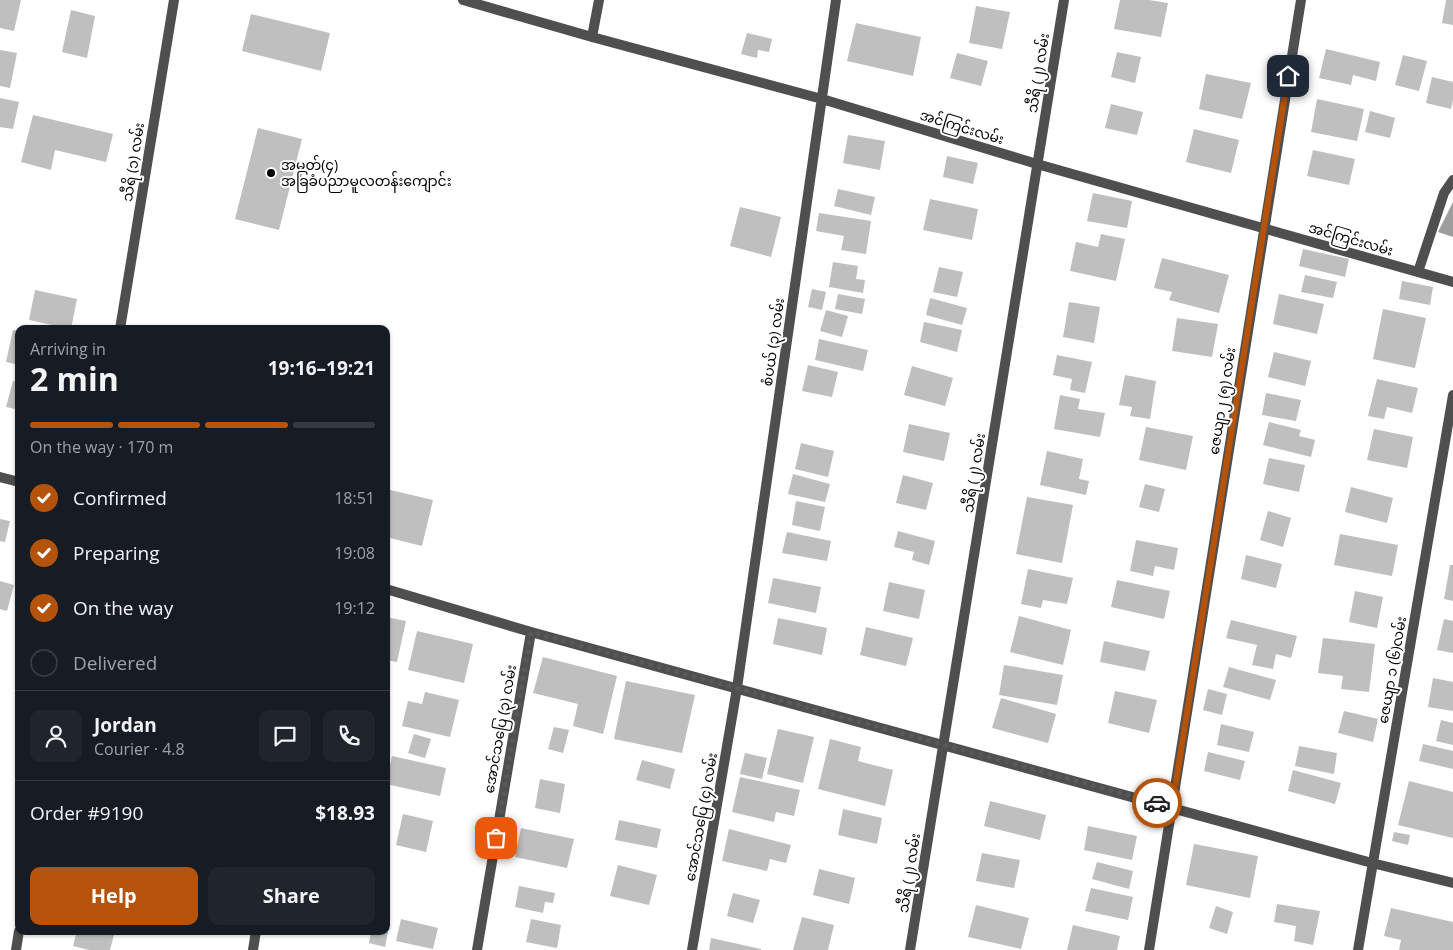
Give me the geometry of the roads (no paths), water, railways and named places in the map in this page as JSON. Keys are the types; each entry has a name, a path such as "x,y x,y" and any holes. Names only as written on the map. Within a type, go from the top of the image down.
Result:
{"street":[{"name":"သီရိ (၁) လမ်း","path":"121,325 174,0"},
{"name":"အင်ကြင်းလမ်း","path":"463,0 822,99 1038,164 1453,282"},
{"path":"592,37 598,0"},
{"name":"စံပယ် (၃) လမ်း","path":"737,688 836,0"},
{"name":"သီရိ (၂) လမ်း","path":"910,950 1064,0"},
{"name":"ဇေယျာ၂ (၅) လမ်း","path":"1149,950 1301,0"},
{"path":"1418,272 1444,193 1453,180"},
{"name":"ဇေယျာ ၁ (၆)လမ်း","path":"1358,950 1453,395"},
{"path":"0,477 15,481"},
{"path":"390,590 531,632 1372,863 1453,883"},
{"name":"အောင်သပြေ (၃) လမ်း","path":"477,950 531,632"},
{"name":"အောင်သပြေ (၄) လမ်း","path":"692,950 737,688"},
{"path":"16,950 18,935"},
{"path":"253,950 255,935"}],"place":[{"name":"အမှတ်(၄) အခြခံပညာမူလတန်းကျောင်း","path":"271,173"}]}
